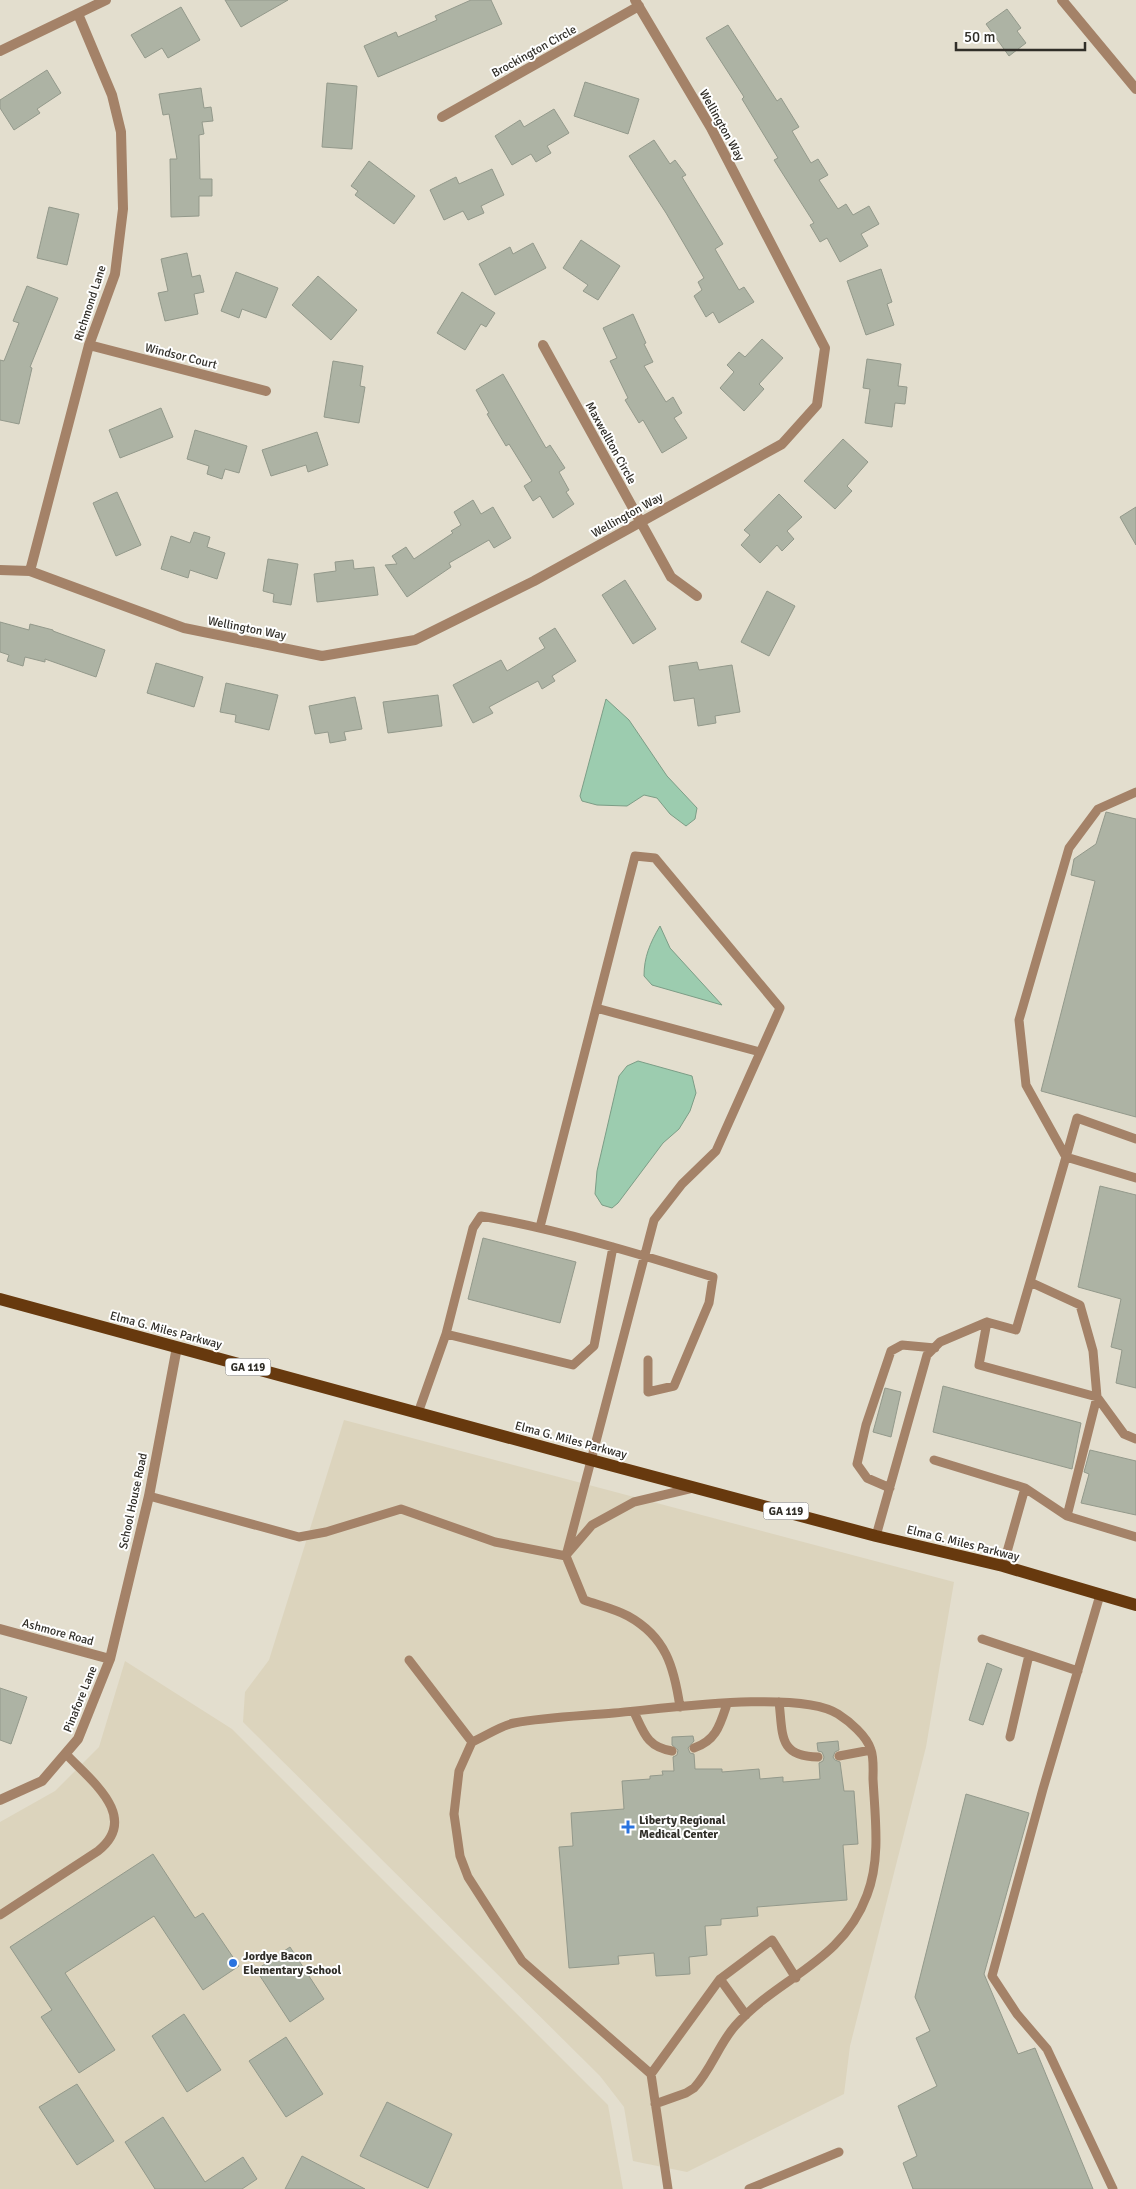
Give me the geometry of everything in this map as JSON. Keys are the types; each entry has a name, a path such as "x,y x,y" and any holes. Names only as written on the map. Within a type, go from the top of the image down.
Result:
{"main road":[{"name":"Elma G. Miles Parkway","path":"0,1299 876,1536 1003,1566 1136,1605"}],"street":[{"path":"0,51 106,0"},
{"path":"1062,0 1136,88"},
{"name":"Brockington Circle","path":"442,117 637,3"},
{"name":"Wellington Way","path":"0,570 30,571 184,628 322,656 415,640 534,581 782,444 817,405 825,348 710,128 637,3"},
{"name":"Richmond Lane","path":"30,571 89,345 115,274 123,209 121,132 112,95 78,14"},
{"name":"Windsor Court","path":"89,345 266,391"},
{"name":"Maxwellton Circle","path":"543,345 671,577 697,596"},
{"name":"School House Road","path":"110,1659 148,1496 176,1347"},
{"name":"Ashmore Road","path":"0,1629 110,1659"},
{"name":"Pinafore Lane","path":"0,1800 42,1781 78,1739 110,1659"}],"lane":[{"path":"1136,792 1098,809 1069,848 1020,1020 1026,1086 1066,1157 1136,1178"},
{"path":"540,1227 635,856 655,858 780,1008 716,1151 682,1184 654,1220 566,1556 584,1600 627,1615 654,1636 671,1662 680,1707"},
{"path":"596,1008 760,1052"},
{"path":"876,1536 927,1355 940,1342 987,1322 1016,1330 1077,1118 1136,1139"},
{"path":"418,1413 446,1334 473,1228 482,1216 540,1227 613,1246 713,1277 709,1303 674,1386 648,1392 648,1360"},
{"path":"446,1334 573,1365 594,1346 613,1246"},
{"path":"1030,1282 1080,1305 1094,1351 1098,1397 1067,1516"},
{"path":"987,1322 979,1365 1098,1397 1124,1434 1136,1439"},
{"path":"890,1488 867,1478 857,1464 866,1425 891,1351 902,1345 935,1348"},
{"path":"934,1460 1025,1488 1067,1516 1136,1537"},
{"path":"566,1556 592,1525 600,1520 634,1502 696,1487"},
{"path":"1003,1566 1025,1488"},
{"path":"148,1496 299,1537 326,1532 401,1509 495,1542 566,1556"},
{"path":"1100,1596 1043,1789 992,1976 1017,2014 1047,2050 1113,2189"},
{"path":"982,1639 1078,1671"},
{"path":"1010,1737 1029,1655"},
{"path":"409,1660 472,1742"},
{"path":"779,1702 786,1745 796,1754 818,1757"},
{"path":"656,2104 686,2093 694,2088 728,2036 746,2015 824,1957 856,1918 867,1896 874,1872 876,1849 871,1750 847,1721 828,1708 817,1705 779,1702 727,1704 512,1724 472,1742 459,1771 454,1814 460,1856 468,1877 522,1961 651,2074 668,2189"},
{"path":"694,1748 714,1737 718,1731 727,1704"},
{"path":"634,1712 646,1737 652,1744 658,1748 672,1751"},
{"path":"839,1756 871,1750"},
{"path":"0,1916 98,1851 107,1844 112,1835 116,1820 112,1808 99,1789 66,1754"},
{"path":"651,2074 720,1979 772,1940 796,1978"},
{"path":"720,1979 746,2015"},
{"path":"749,2189 839,2152"}],"shaded area":[{"path":"606,699 629,720 667,776 697,808 695,819 686,826 670,814 657,798 644,795 627,806 597,805 582,801 580,796"},
{"path":"660,926 670,948 722,1005 652,985 644,976 648,950"},
{"path":"638,1061 692,1076 696,1093 690,1111 679,1129 663,1143 618,1203 612,1208 602,1205 595,1194 597,1171 619,1076 627,1066"},
{"name":"Liberty Regional Medical Center","path":"344,1420 954,1582 926,1747 850,2046 844,2094 687,2172 633,2161 624,2107 600,2076 243,1722 245,1692 269,1660"},
{"name":"Jordye Bacon Elementary School","path":"125,1661 232,1729 608,2105 623,2189 0,2189 0,1822 55,1791 99,1747"}],"building":[{"path":"225,0 288,0 241,27"},
{"path":"471,0 491,0 502,24 378,77 364,46 396,32 398,37 437,20 435,16"},
{"path":"181,7 200,40 168,58 162,48 145,58 131,35"},
{"path":"1007,9 1021,28 1017,31 1026,43 1009,56 986,24"},
{"path":"728,25 777,101 781,98 799,127 792,131 811,163 818,159 828,175 819,180 838,209 846,204 853,215 869,206 879,224 861,234 868,246 840,262 827,238 820,242 810,225 814,223 774,160 778,158 742,99 744,97 706,38"},
{"path":"47,70 61,93 37,109 40,113 14,130 0,108 0,100"},
{"path":"585,82 639,99 628,134 574,116"},
{"path":"327,83 357,86 352,149 322,147"},
{"path":"201,88 204,108 211,107 213,121 202,122 204,134 199,135 200,179 212,179 212,196 199,196 199,216 171,217 170,159 177,159 169,114 163,115 159,94"},
{"path":"554,109 569,133 547,146 551,153 536,162 531,154 512,165 495,136 520,120 524,127"},
{"path":"654,140 670,164 675,160 686,175 682,177 723,244 715,249 739,290 744,287 754,302 719,323 713,312 706,317 694,296 702,290 698,282 704,278 666,213 629,156"},
{"path":"369,161 415,196 394,224 355,195 358,191 351,186"},
{"path":"492,169 504,195 481,206 484,213 468,220 463,211 444,220 430,190 456,177 459,184"},
{"path":"49,207 79,214 67,265 37,258"},
{"path":"581,240 620,266 598,300 583,291 588,285 563,268"},
{"path":"533,243 546,268 495,295 479,264 510,247 513,254"},
{"path":"187,253 192,277 200,275 204,292 194,294 198,314 165,321 158,293 168,291 161,259"},
{"path":"881,269 892,302 887,304 894,325 866,335 847,281"},
{"path":"236,272 278,288 266,318 242,309 239,318 221,311"},
{"path":"318,276 357,310 331,340 292,305"},
{"path":"27,286 58,298 30,367 32,368 19,424 0,420 0,360 4,361 19,323 13,321"},
{"path":"462,292 495,313 486,327 481,324 465,350 437,333"},
{"path":"633,314 653,362 644,366 666,402 673,397 682,413 674,418 687,438 662,453 643,420 639,423 625,400 628,398 610,361 617,358 603,328"},
{"path":"762,339 783,358 759,384 764,389 744,411 720,388 734,372 727,365 739,352 745,357"},
{"path":"867,359 901,364 898,386 907,387 905,404 895,403 892,427 865,423 870,389 863,388"},
{"path":"333,361 363,366 360,386 365,387 359,423 324,417"},
{"path":"503,374 546,448 550,445 565,468 559,472 569,490 566,492 574,504 553,518 540,496 533,501 524,486 532,481 509,444 506,446 487,414 489,413 476,390"},
{"path":"161,408 173,437 120,458 109,430"},
{"path":"195,430 247,446 239,473 225,469 222,479 207,474 209,466 187,459"},
{"path":"317,432 328,465 308,472 306,465 271,476 262,450"},
{"path":"843,439 868,462 847,486 852,491 835,509 804,481"},
{"path":"117,492 141,545 116,556 93,503"},
{"path":"779,494 802,517 787,531 794,539 782,551 777,545 760,563 741,545 750,535 744,530"},
{"path":"473,500 481,514 493,507 511,538 494,548 489,540 449,563 451,567 407,597 385,565 397,564 392,556 406,547 414,559 453,533 451,531 461,525 454,512"},
{"path":"1136,507 1136,545 1120,517"},
{"path":"194,532 210,537 207,547 225,553 217,579 190,570 188,578 161,569 171,536 190,543"},
{"path":"268,559 298,564 291,605 273,602 274,594 263,591"},
{"path":"353,560 354,569 374,567 378,595 317,602 314,574 336,571 335,562"},
{"path":"625,580 656,629 633,644 602,595"},
{"path":"767,591 795,606 769,656 741,642"},
{"path":"0,622 29,630 30,624 53,630 105,650 96,677 45,659 45,662 25,657 23,666 7,661 9,655 0,652"},
{"path":"555,628 576,661 552,676 555,681 542,689 538,681 489,707 493,713 473,723 453,685 501,660 507,671 545,648 539,638"},
{"path":"697,662 699,670 732,665 740,712 715,716 716,723 698,726 694,698 674,701 669,666"},
{"path":"156,663 203,677 194,707 147,693"},
{"path":"226,683 278,695 269,730 235,722 236,715 220,712"},
{"path":"438,695 442,726 388,733 383,702"},
{"path":"355,697 362,729 344,732 346,740 330,743 328,732 315,734 309,706"},
{"path":"1106,812 1136,819 1136,1117 1041,1091 1095,881 1071,875 1074,859 1096,844"},
{"path":"1100,1186 1136,1195 1136,1388 1116,1383 1122,1350 1111,1347 1121,1299 1078,1287"},
{"path":"483,1238 576,1262 560,1323 468,1299"},
{"path":"943,1386 1081,1423 1072,1469 933,1432"},
{"path":"885,1388 901,1392 891,1437 873,1432"},
{"path":"1090,1450 1136,1461 1136,1515 1081,1503 1089,1474 1084,1472"},
{"path":"987,1663 1002,1669 983,1725 969,1720"},
{"path":"0,1688 27,1697 11,1744 0,1740"},
{"path":"693,1736 694,1741 688,1748 690,1753 694,1754 695,1769 722,1769 722,1772 759,1769 760,1779 783,1777 783,1782 820,1779 819,1763 823,1761 824,1757 822,1752 818,1751 817,1743 838,1741 839,1750 835,1752 833,1757 840,1762 844,1791 854,1791 858,1844 843,1845 847,1900 757,1907 758,1916 721,1919 721,1925 705,1926 707,1955 689,1957 690,1974 656,1976 654,1953 618,1956 619,1964 569,1968 559,1847 573,1846 571,1813 624,1809 622,1781 650,1779 650,1776 663,1775 662,1771 674,1771 673,1757 677,1755 678,1750 672,1745 672,1737"},
{"path":"966,1794 1029,1813 984,1974 1018,2054 1035,2048 1093,2189 913,2189 903,2163 917,2156 898,2106 937,2086 916,2038 930,2031 915,1997"},
{"path":"153,1854 195,1918 203,1913 239,1966 203,1990 154,1916 65,1973 115,2050 79,2073 41,2017 52,2010 10,1947"},
{"path":"290,1947 324,1999 290,2022 256,1970"},
{"path":"184,2014 221,2070 187,2092 152,2036"},
{"path":"286,2037 323,2094 286,2117 249,2061"},
{"path":"77,2084 114,2141 77,2165 39,2107"},
{"path":"387,2102 452,2134 428,2188 360,2156"},
{"path":"163,2117 205,2182 243,2157 257,2179 242,2189 155,2189 125,2142"},
{"path":"302,2156 365,2189 285,2189"}],"place":[{"name":"Liberty Regional Medical Center","path":"628,1827"},
{"name":"Jordye Bacon Elementary School","path":"233,1963"}]}
